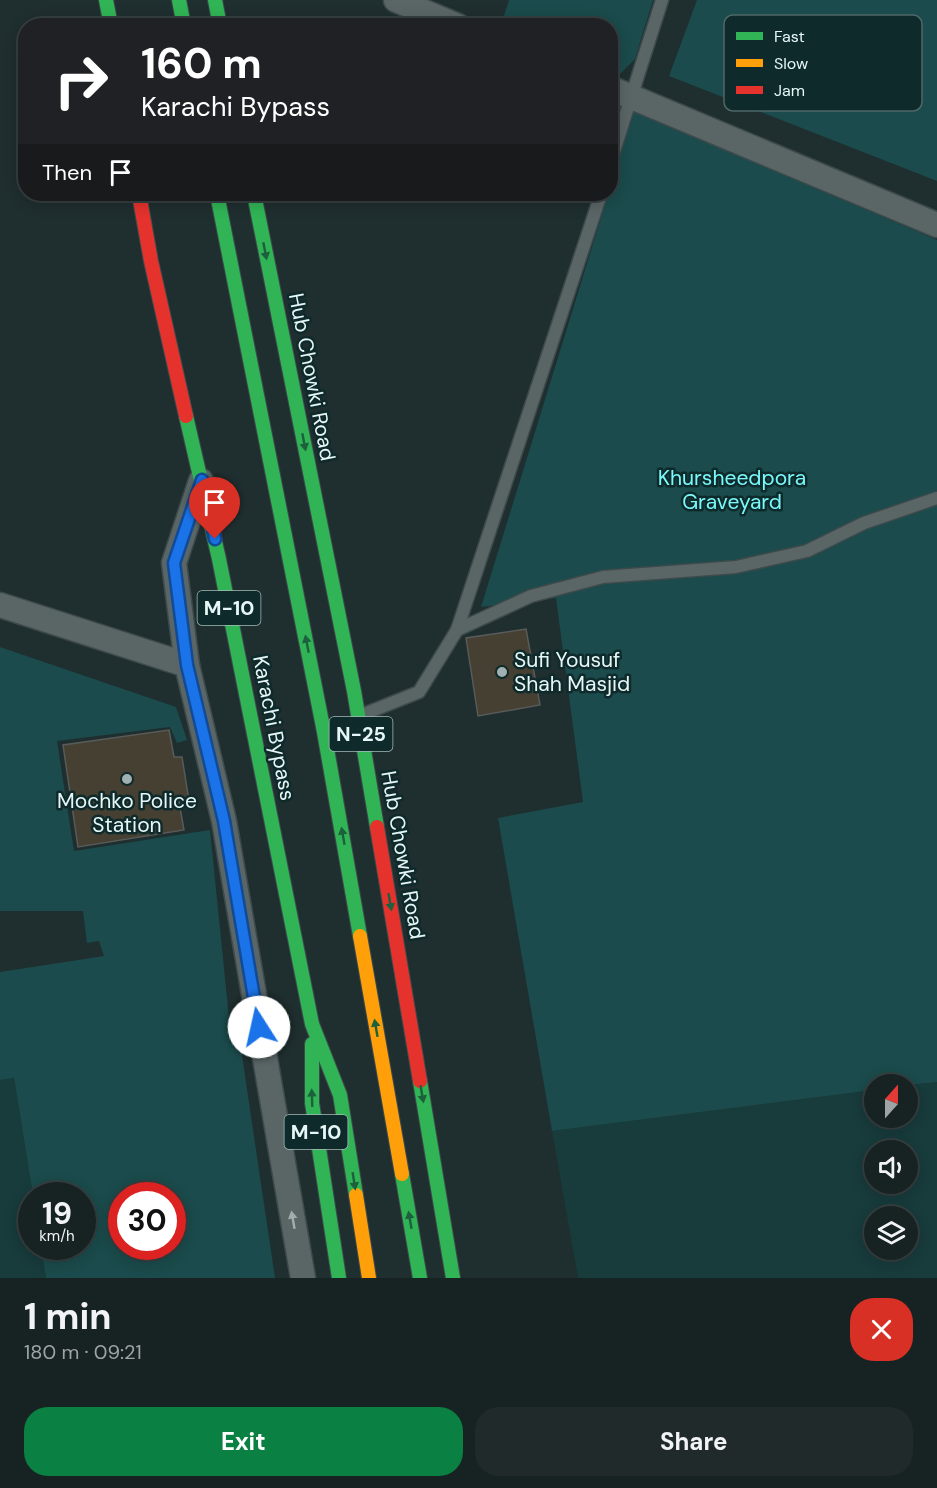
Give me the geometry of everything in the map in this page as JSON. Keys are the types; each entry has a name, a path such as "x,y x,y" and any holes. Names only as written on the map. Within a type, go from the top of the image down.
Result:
{"highway":[{"path":"106,0 109,18"},
{"path":"179,0 182,18"},
{"path":"215,0 218,18"},
{"name":"Karachi Bypass","path":"140,201 151,261 202,480 312,1024 340,1095 369,1278"},
{"path":"218,201 324,732 420,1278"},
{"name":"Hub Chowki Road","path":"255,201 358,716 453,1278"},
{"name":"Karachi Bypass","path":"312,1024 312,1103 339,1278"}],"street":[{"path":"396,0 439,18"},
{"path":"621,93 937,225"},
{"path":"202,480 174,563 187,665 224,821 303,1278"},
{"path":"0,605 187,665"}],"lane":[{"path":"618,112 621,93 662,0"},
{"path":"358,716 419,692 457,630 599,201"},
{"path":"457,630 531,596 603,577 736,567 807,551 864,523 937,498"}],"shaded area":[{"path":"14,1078 31,1182 18,1182 18,1260 43,1260 46,1278 0,1278 0,1080"},
{"path":"937,1082 937,1278 578,1278 552,1131 864,1091 864,1128 918,1128 918,1084"}],"green space":[{"path":"509,0 653,0 635,59 618,76 618,18 503,18"},
{"path":"697,0 937,0 937,181 758,111 922,111 922,15 724,15 724,98 669,76"},
{"name":"Khursheedpora Graveyard","path":"634,111 937,240 937,1082 918,1084 918,1074 864,1074 864,1091 552,1131 498,818 583,802 556,598 481,607 606,201 618,201 618,163"},
{"path":"0,647 176,707 187,740 177,743 170,727 57,741 74,851 210,830 231,1037 233,1043 240,1042 275,1278 46,1278 43,1260 96,1260 96,1182 31,1182 14,1078 0,1080 0,972 104,956 99,941 87,943 83,911 0,911"}],"building":[{"name":"Sufi Yousuf Shah Masjid","path":"526,629 540,705 478,716 466,638"},
{"name":"Mochko Police Station","path":"169,730 174,757 182,757 189,801 179,802 184,830 78,847 63,745"}],"traffic: fast":[{"path":"106,0 109,18"},
{"path":"179,0 182,18"},
{"path":"215,0 218,18"},
{"path":"218,201 324,732 360,936"},
{"path":"255,201 354,691 377,827"},
{"path":"186,416 219,559 312,1024 340,1095 356,1195"},
{"path":"312,1044 312,1103 339,1278"},
{"path":"420,1081 453,1278"},
{"path":"402,1174 420,1278"}],"traffic: slow":[{"path":"360,936 402,1174"},
{"path":"356,1195 369,1278"}],"traffic: jam":[{"path":"140,201 151,261 186,416"},
{"path":"377,827 420,1081"}],"place":[{"name":"Sufi Yousuf Shah Masjid","path":"502,672"},
{"name":"Mochko Police Station","path":"127,779"}],"route":[{"path":"215,539 202,480 174,563 187,665 224,821 259,1027"}]}
